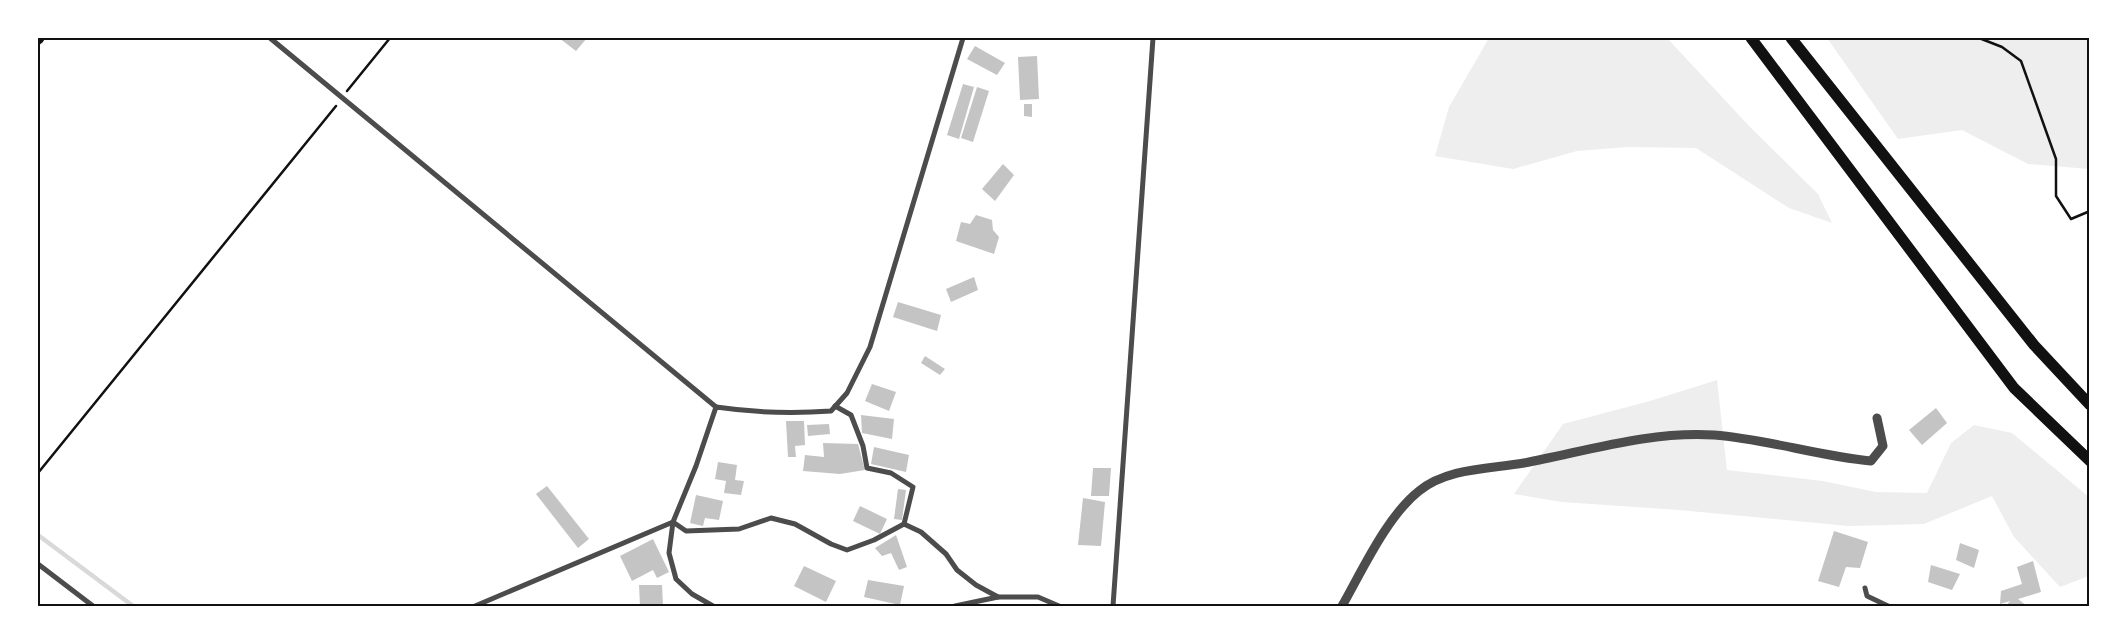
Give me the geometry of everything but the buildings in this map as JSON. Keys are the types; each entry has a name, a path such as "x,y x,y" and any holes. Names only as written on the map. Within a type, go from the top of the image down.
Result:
{"highway":[{"path":"1751,38 2014,388 2090,461"},
{"path":"1791,38 2034,345 2090,405"}],"street":[{"path":"270,38 716,407 791,414 831,411 847,393 870,347 963,38"},
{"path":"1113,606 1153,38"},
{"path":"673,522 686,531 739,529 771,518 796,524 830,544 846,550 874,540 904,524 913,487 891,473 867,468 863,446 851,415 835,406"},
{"path":"713,606 692,594 676,579 670,553 673,522 696,466 716,407"},
{"path":"1342,606 1398,510 1420,490 1446,477 1575,453 1616,442 1674,436 1714,436 1840,458 1871,461 1883,446 1877,418"},
{"path":"475,606 673,522"},
{"path":"904,524 921,532 946,554 957,570 976,584 998,596"},
{"path":"38,564 93,606"},
{"path":"1865,588 1867,596 1888,606"},
{"path":"955,606 998,596 1038,597 1059,606"}],"path":[{"path":"38,473 390,38"},
{"path":"1979,38 2002,47 2021,61 2056,159 2056,196 2071,219 2090,211"}],"shaded area":[{"path":"1489,38 1667,38 1750,127 1818,194 1832,223 1789,208 1696,148 1628,147 1577,151 1513,169 1435,156 1449,107"},
{"path":"1827,38 2089,38 2089,169 2028,164 1962,130 1898,139"},
{"path":"1717,380 1727,470 1823,481 1876,492 1927,493 1951,443 1974,425 2012,433 2089,497 2089,576 2060,587 2014,537 1992,496 1924,524 1848,526 1679,510 1562,502 1514,494 1563,424 1650,401"}],"waterway":[{"path":"38,535 133,606"}]}
